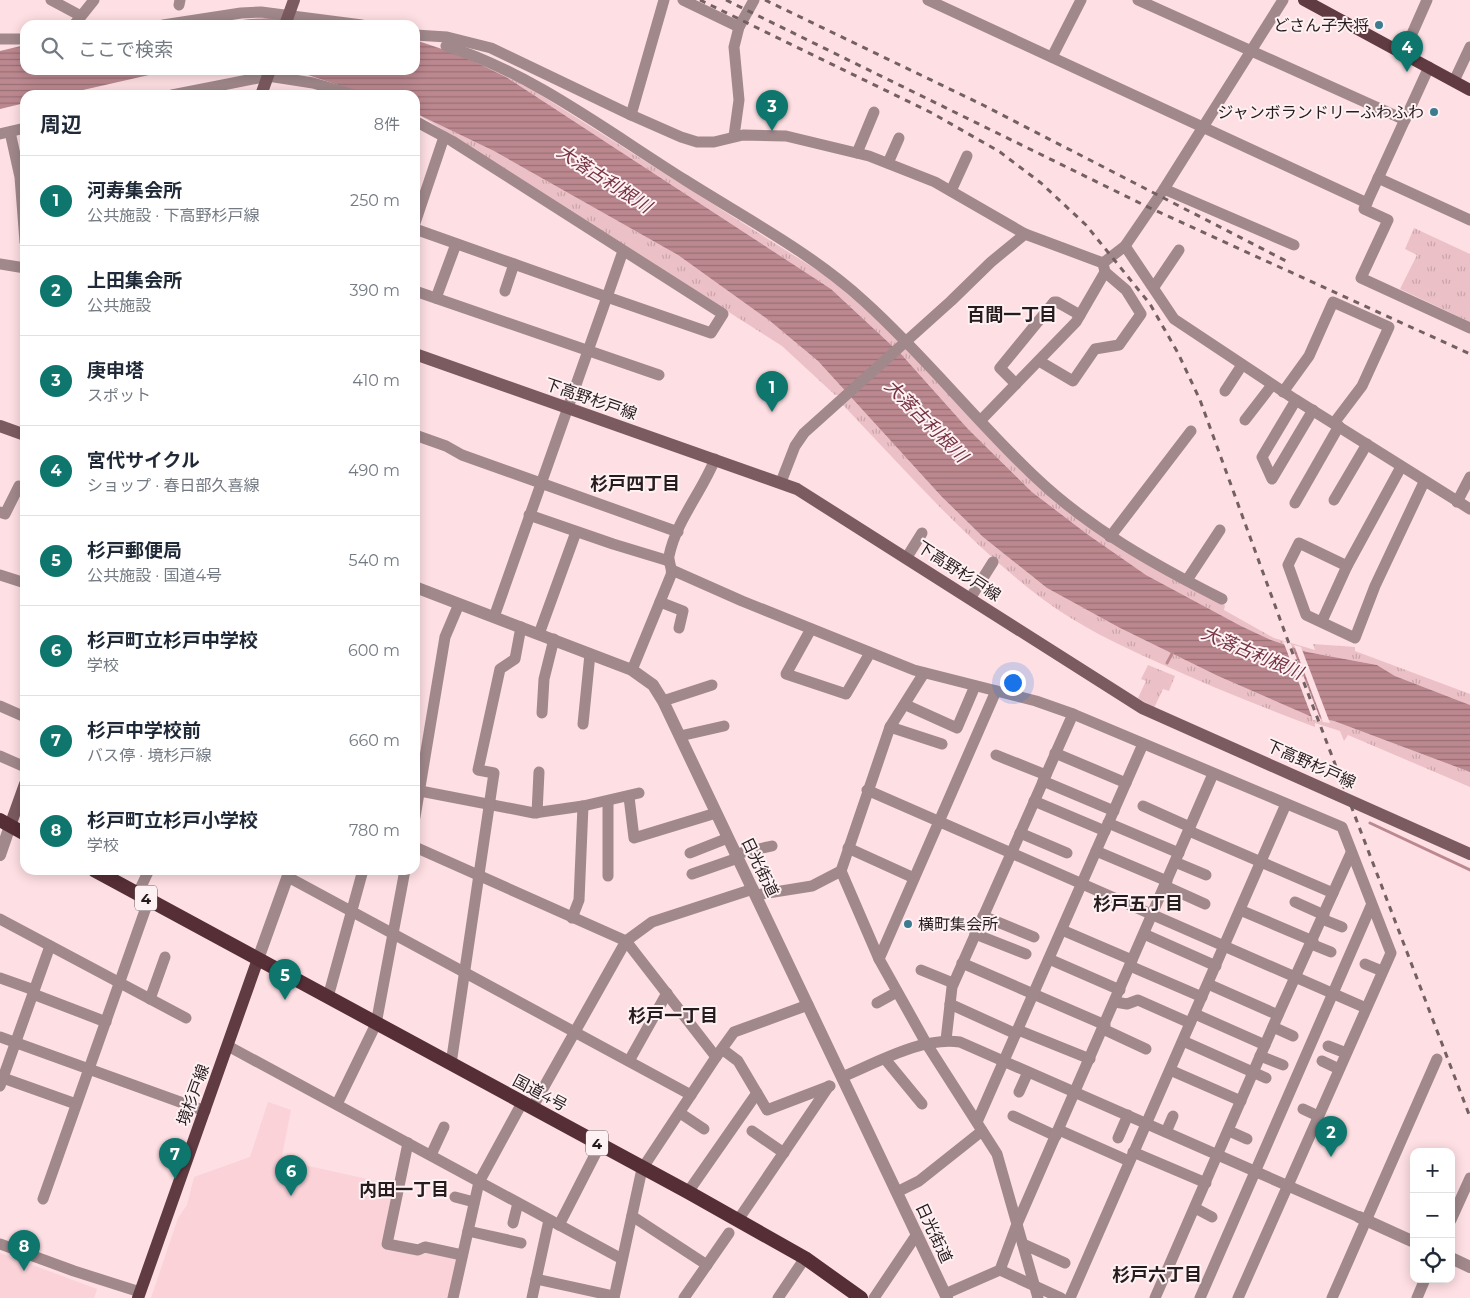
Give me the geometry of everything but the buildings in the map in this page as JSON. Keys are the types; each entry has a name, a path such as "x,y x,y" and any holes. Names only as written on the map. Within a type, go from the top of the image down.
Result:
{"highway":[{"path":"5,823 20,831"},
{"name":"4","path":"104,875 144,896"},
{"name":"国道4号","path":"144,896 738,1220 805,1258 861,1298"}],"main road":[{"path":"288,19 294,0"},
{"path":"1304,0 1404,52 1470,90"},
{"path":"263,90 268,75"},
{"name":"下高野杉戸線","path":"420,356 797,489 908,557 1142,708 1470,854"},
{"path":"0,426 20,433"},
{"path":"5,823 20,794"},
{"name":"境杉戸線","path":"139,1295 258,959"}],"street":[{"path":"51,0 77,20"},
{"path":"79,20 94,0"},
{"path":"683,0 739,27"},
{"path":"734,136 739,100 734,55 739,27 754,0"},
{"path":"928,0 1367,203"},
{"path":"1052,57 1081,0"},
{"path":"1138,0 1250,52 1405,120"},
{"path":"981,420 1039,361 1080,315 1104,268 1125,246 1164,189 1283,0"},
{"path":"1404,52 1427,0"},
{"path":"631,115 661,1"},
{"path":"195,20 240,13 288,19"},
{"path":"420,35 448,37 491,48 631,115 697,142 714,142 734,136 797,137 857,152 935,182 1025,234 1104,268 1126,290 1142,314 1119,345 1095,349 1072,381 1039,361"},
{"path":"0,39 20,39"},
{"path":"446,46 489,61 519,77 793,249 858,295 1034,476 1110,537 1222,599"},
{"path":"1454,81 1470,47"},
{"path":"1429,67 1364,209 1388,220 1360,278 1470,328"},
{"path":"194,90 260,75"},
{"path":"278,75 337,90"},
{"path":"857,152 874,112"},
{"path":"420,124 444,137 723,314 711,334 420,231"},
{"path":"20,129 5,133 20,177"},
{"path":"420,208 444,137"},
{"path":"888,163 900,138"},
{"path":"951,191 967,156"},
{"path":"1378,178 1470,220"},
{"path":"1164,189 1294,245"},
{"path":"781,482 798,440 840,399 1025,234"},
{"path":"436,298 456,244"},
{"path":"1125,246 1154,287 1174,320 1272,385 1337,424 1400,467 1470,509"},
{"path":"1154,287 1179,250"},
{"path":"494,617 623,251"},
{"path":"0,264 20,267"},
{"path":"505,291 514,264"},
{"path":"420,293 659,376"},
{"path":"1016,384 1000,368 1054,302 1080,315"},
{"path":"1283,392 1308,356 1333,302 1389,327 1362,386 1337,424 1295,503"},
{"path":"1225,391 1242,365"},
{"path":"1245,420 1272,385"},
{"path":"1296,400 1262,457 1272,479 1313,410"},
{"path":"1110,537 1191,431"},
{"path":"420,436 446,446 462,455 678,532"},
{"path":"1334,500 1367,444"},
{"path":"632,670 660,602 678,532 715,459"},
{"path":"1322,621 1347,566 1400,467"},
{"path":"1457,502 1470,477"},
{"path":"1347,566 1298,543 1288,565 1306,614 1355,638 1375,586 1424,482"},
{"path":"0,512 5,514 20,486"},
{"path":"529,515 671,565 811,628 924,673 1036,701 1073,714 1342,827 1371,906 1391,953 1238,1298"},
{"path":"1187,580 1220,530"},
{"path":"539,634 576,532"},
{"path":"908,557 922,532"},
{"path":"971,597 993,562"},
{"path":"0,574 20,581"},
{"name":"日光街道","path":"420,588 632,670 653,685 664,701 946,1296"},
{"path":"660,602 683,611 679,628"},
{"path":"420,775 444,645 459,604"},
{"path":"450,1064 494,773 478,770 500,669 515,659 521,627"},
{"path":"811,628 786,674 846,694 870,653"},
{"path":"542,713 544,679 554,640"},
{"path":"583,724 590,654"},
{"path":"924,673 906,705 890,727 841,871 879,959 897,992 926,1043 997,1154 1037,1292"},
{"path":"664,701 712,685"},
{"path":"906,705 957,728 974,686"},
{"path":"879,959 996,691"},
{"path":"0,706 20,715"},
{"path":"946,1040 953,983 1073,714"},
{"path":"680,736 724,726"},
{"path":"890,727 942,744"},
{"path":"897,1192 919,1180 980,1127 1004,1061 1143,744"},
{"path":"1055,753 1126,783"},
{"path":"996,755 1114,811"},
{"path":"0,756 20,765"},
{"path":"537,813 540,772"},
{"path":"946,1296 1000,1270 1017,1224 1213,774"},
{"path":"867,790 1366,1008"},
{"path":"420,792 490,806 537,813 583,806 634,795 634,838 716,813"},
{"path":"608,801 608,876"},
{"path":"1034,801 1107,827 1177,858 1206,875"},
{"path":"1070,1298 1286,804"},
{"path":"572,918 579,900 583,806"},
{"path":"1142,806 1261,862 1333,893"},
{"path":"0,855 5,823"},
{"path":"1020,833 1066,853"},
{"path":"690,853 728,838"},
{"path":"692,874 737,856 772,846"},
{"path":"848,848 914,878"},
{"path":"420,849 626,941 667,993 719,1053 738,1061 768,1110 830,1086 926,1043 946,1040 960,1042 1410,1240"},
{"path":"1096,851 1206,904"},
{"path":"1155,1298 1229,1131 1262,1050 1351,853"},
{"path":"453,1298 479,1182 575,1032 626,941 652,922 754,892 812,886 841,871"},
{"path":"43,1198 119,983 144,896 148,875"},
{"path":"258,959 288,875"},
{"path":"292,875 393,934 691,1095"},
{"path":"328,997 362,875"},
{"path":"337,1104 376,1024 404,875"},
{"path":"1296,902 1342,927"},
{"path":"1200,1298 1371,906"},
{"path":"1240,910 1331,952"},
{"path":"983,916 1034,937"},
{"path":"0,919 186,1018"},
{"path":"1062,930 1202,997"},
{"path":"975,934 1026,954"},
{"path":"1144,934 1216,966"},
{"path":"50,946 1,1082 76,1104"},
{"path":"150,1000 165,957"},
{"path":"1049,959 1120,990"},
{"path":"962,963 1034,994 1146,1048"},
{"path":"1365,964 1382,972"},
{"path":"921,970 953,983"},
{"path":"0,978 106,1022"},
{"path":"1208,984 1278,1016"},
{"path":"877,1003 897,992"},
{"path":"630,1061 667,993"},
{"path":"1115,1002 1127,1004 1138,1000 1192,1018 1262,1050 1283,1065"},
{"path":"950,1004 1017,1032 1090,1059"},
{"path":"536,1280 614,1297 642,1168 734,1032 808,1005"},
{"path":"1273,1027 1293,1036"},
{"path":"0,1037 204,1111"},
{"path":"1182,1041 1254,1071 1266,1078"},
{"path":"228,1046 622,1260"},
{"path":"1328,1046 1346,1053"},
{"path":"1332,1298 1363,1219 1437,1059"},
{"path":"885,1060 922,1104"},
{"path":"1322,1061 1339,1069"},
{"path":"1170,1070 1241,1101"},
{"path":"1018,1092 1028,1072"},
{"path":"738,1220 830,1086"},
{"path":"688,1192 757,1093"},
{"path":"1303,1109 1318,1116"},
{"path":"680,1113 704,1130"},
{"path":"1118,1138 1128,1115"},
{"path":"1013,1116 1206,1183"},
{"path":"1166,1132 1173,1116"},
{"path":"431,1155 444,1126"},
{"path":"752,1131 784,1153"},
{"path":"1229,1131 1246,1139"},
{"path":"408,1143 386,1244 418,1250 425,1247 462,1255"},
{"path":"532,1298 554,1222 600,1145"},
{"path":"1455,1211 1470,1178"},
{"path":"455,1197 474,1202"},
{"path":"513,1223 518,1203"},
{"path":"1195,1208 1212,1217"},
{"path":"632,1216 707,1265"},
{"path":"468,1231 521,1243"},
{"path":"684,1298 729,1233"},
{"path":"874,1298 917,1234"},
{"path":"0,1244 139,1295"},
{"path":"1023,1244 1065,1262"},
{"path":"778,1298 805,1258"},
{"path":"1455,1260 1470,1267"},
{"path":"1000,1270 1037,1292 1061,1298"},
{"path":"1417,1298 1423,1283"}],"shaded area":[{"path":"268,1102 291,1110 282,1156 295,1163 394,1185 381,1245 419,1252 426,1250 458,1257 449,1298 151,1298 178,1218 187,1205 194,1177 250,1157"},
{"path":"0,1253 97,1289 94,1298 0,1298"}],"green space":[{"path":"463,56 506,73 828,277 899,339 1107,539 1225,605 1224,610 1274,638 1315,650 1313,644 1355,647 1355,651 1470,694 1470,705 1395,676 1377,665 1307,652 1271,640 1146,575 1087,534 1032,492 968,429 901,354 831,289 506,77"},
{"path":"420,115 494,151 678,255 770,321 818,361 942,497 983,537 1047,588 1120,628 1218,676 1312,717 1334,721 1470,772 1470,787 1348,735 1344,741 1340,731 1315,723 1315,727 1216,688 1128,649 1071,618 1016,578 965,532 843,405 838,395 835,395 782,346"},
{"path":"1414,228 1470,254 1470,322 1400,289 1417,255 1405,249"},
{"path":"1148,665 1175,676 1169,691 1163,689 1154,708 1138,698 1146,681 1141,679"}],"water":[{"path":"277,18 291,20 242,20"},
{"name":"大落古利根川","path":"420,42 463,56 506,77 831,289 901,354 968,429 1032,492 1087,534 1146,575 1271,640 1307,652 1377,665 1395,676 1470,705 1470,772 1334,721 1312,717 1218,676 1120,628 1047,588 983,537 942,497 818,361 770,321 678,255 494,151 420,115 420,90 353,90 308,75 420,75"},
{"path":"20,46 20,75 149,75 83,90 20,90 20,104 0,109 0,51"}],"pier":[{"path":"1283,641 1291,644 1321,721 1313,720"},
{"path":"1294,645 1301,647 1330,723 1323,722"}],"waterway":[{"path":"1167,663 1174,650"},
{"path":"1370,823 1470,870"}],"railway":[{"path":"700,0 932,113 1000,152 1041,183 1086,225 1150,304 1178,353 1200,400 1288,641 1470,1117"},
{"path":"726,0 1150,208 1470,354"},
{"path":"765,0 983,105 1286,261"}],"place":[{"name":"どさん子大将","path":"1379,25"},
{"name":"宮代サイクル","path":"1407,72"},
{"name":"ジャンボランドリーふわふわ","path":"1434,112"},
{"name":"庚申塔","path":"772,131"},
{"name":"河寿集会所","path":"772,412"},
{"name":"横町集会所","path":"908,924"},
{"name":"杉戸郵便局","path":"285,1000"},
{"name":"上田集会所","path":"1331,1157"},
{"name":"杉戸中学校前","path":"175,1179"},
{"name":"杉戸町立杉戸中学校","path":"291,1196"},
{"name":"杉戸町立杉戸小学校","path":"24,1271"}],"district":[{"name":"百間一丁目","path":"1012,315"},
{"name":"杉戸四丁目","path":"635,484"},
{"name":"杉戸五丁目","path":"1138,904"},
{"name":"杉戸一丁目","path":"673,1016"},
{"name":"内田一丁目","path":"404,1190"},
{"name":"杉戸六丁目","path":"1157,1275"}]}
